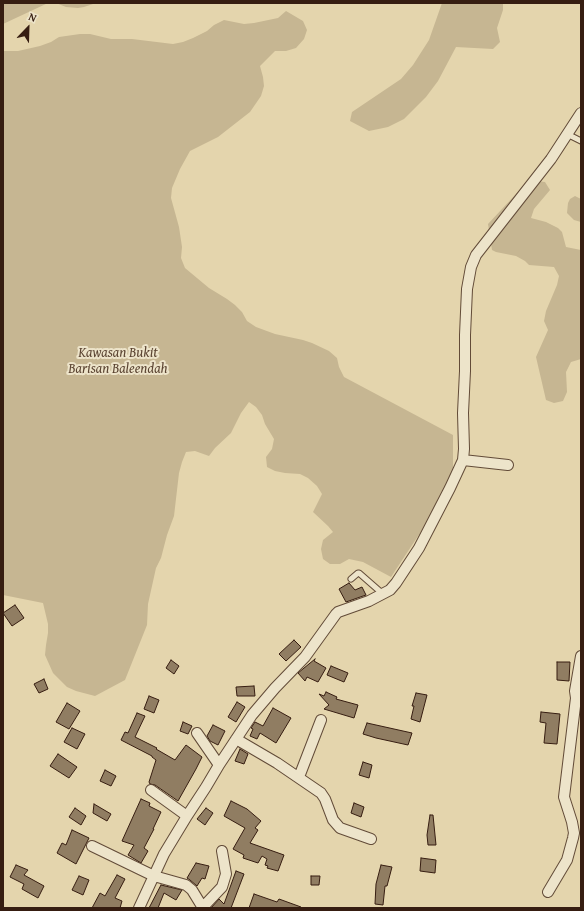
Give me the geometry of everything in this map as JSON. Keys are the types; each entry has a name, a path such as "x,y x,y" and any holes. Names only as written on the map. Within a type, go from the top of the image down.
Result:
{"street":[{"path":"139,908 164,854 252,715 275,688 305,657 338,612 369,601 392,588 419,548 463,460 465,335 467,289 471,267 476,255 551,159 581,113"},
{"path":"463,460 508,465"},
{"path":"548,892 567,860 574,838 572,822 564,797 579,699 576,685 581,656"},
{"path":"299,778 321,720"},
{"path":"197,733 219,765"},
{"path":"236,740 277,763 321,793 325,799 333,820 340,828 371,840"},
{"path":"151,790 187,816"},
{"path":"92,846 154,876 189,887 203,907 222,887 226,874 222,851"}],"lane":[{"path":"568,134 581,141"},
{"path":"351,579 360,573 383,594"}],"green space":[{"path":"3,3 48,3 3,24"},
{"path":"56,3 96,3 78,8 66,7"},
{"path":"442,3 503,3 503,10 497,28 500,42 493,49 456,47 438,81 426,97 404,119 388,127 369,131 350,121 352,112 401,79 413,65 429,40"},
{"name":"Kawasan Bukit Barisan Baleendah","path":"286,11 303,21 307,30 304,39 296,48 286,51 275,51 260,66 264,86 261,96 250,112 218,137 190,151 180,169 172,188 171,198 179,227 182,247 181,258 185,268 209,288 235,305 242,312 247,321 256,327 275,334 303,340 329,351 337,358 339,367 344,377 453,435 453,475 424,527 391,577 363,562 349,559 340,564 330,564 323,559 321,549 323,540 333,532 313,512 322,494 317,486 308,478 300,474 275,471 267,467 266,457 272,449 274,439 265,424 262,415 256,407 249,402 241,413 231,433 209,456 195,451 186,452 179,473 174,516 161,558 156,568 148,604 147,625 125,680 95,696 76,691 67,687 53,673 45,655 48,624 43,603 3,595 3,51 18,51 40,46 59,37 80,34 90,34 111,39 132,39 173,44 193,38 224,20 244,24 254,23 278,18"},
{"path":"529,180 545,182 550,190 534,209 531,218 546,222 558,228 562,232 566,247 581,250 581,359 571,362 566,372 567,392 563,401 554,403 546,400 536,357 548,330 544,321 546,311 557,285 559,276 554,267 529,265 516,256 492,250 488,224"},
{"path":"575,196 581,199 581,222 574,220 567,213 568,203 570,199"}],"building":[{"path":"349,583 355,590 362,587 366,595 346,602 339,589"},
{"path":"15,605 24,618 12,626 3,613"},
{"path":"294,640 301,647 286,661 279,654"},
{"path":"315,659 314,661 326,668 318,682 307,677 305,681 298,673"},
{"path":"171,660 179,666 174,674 166,668"},
{"path":"557,662 570,662 569,681 557,680"},
{"path":"331,666 348,673 344,682 327,675"},
{"path":"44,679 48,689 39,693 34,684"},
{"path":"254,686 255,696 237,696 236,687"},
{"path":"326,692 337,697 336,699 358,705 354,718 324,709 329,705 319,694 324,696"},
{"path":"416,693 427,695 420,722 411,719 414,706 412,706"},
{"path":"149,696 159,700 154,713 144,709"},
{"path":"237,702 245,707 236,722 228,717"},
{"path":"67,703 80,711 69,729 56,722"},
{"path":"273,708 291,718 276,743 260,733 257,739 250,736 253,729 251,728 255,722 263,726"},
{"path":"541,712 560,714 557,744 544,743 546,723 540,722"},
{"path":"137,713 145,716 135,737 157,748 156,749 175,760 186,745 202,757 178,801 155,785 150,784 149,782 156,760 152,756 121,740 125,732 128,733"},
{"path":"183,722 192,726 188,734 180,731"},
{"path":"367,723 412,733 408,745 363,734"},
{"path":"213,725 225,731 218,745 210,741 207,736"},
{"path":"72,728 85,734 77,749 64,742"},
{"path":"240,749 248,754 244,764 235,761"},
{"path":"58,754 77,767 69,778 50,766"},
{"path":"363,762 372,765 369,778 359,775"},
{"path":"105,770 116,776 111,786 100,781"},
{"path":"141,799 150,803 149,806 161,812 144,848 148,851 141,863 128,855 134,845 122,841"},
{"path":"231,801 247,809 261,821 255,828 258,830 250,843 284,855 278,871 267,868 268,866 265,865 267,859 262,856 258,863 243,858 244,855 233,849 245,828 224,816"},
{"path":"354,803 364,807 361,817 351,813"},
{"path":"94,804 111,814 107,821 93,813"},
{"path":"75,808 86,816 81,825 69,817"},
{"path":"206,808 213,813 205,825 197,819"},
{"path":"430,815 433,815 436,845 428,845 427,835"},
{"path":"72,830 89,838 76,864 57,853 62,843 66,845"},
{"path":"421,858 436,860 435,873 420,871"},
{"path":"196,863 209,866 205,879 202,878 197,886 187,878"},
{"path":"16,865 28,870 24,875 44,886 38,898 22,889 24,884 10,877"},
{"path":"381,865 392,867 387,886 385,886 383,905 375,904 376,884"},
{"path":"236,871 244,874 231,908 211,908 219,899 224,904"},
{"path":"117,875 125,879 115,898 122,901 120,908 92,908 100,893 105,896"},
{"path":"79,876 89,880 83,895 72,890"},
{"path":"311,876 320,876 319,885 311,885"},
{"path":"161,885 182,890 176,900 164,893 158,908 149,908"},
{"path":"254,894 277,902 279,899 301,908 249,908"}]}
